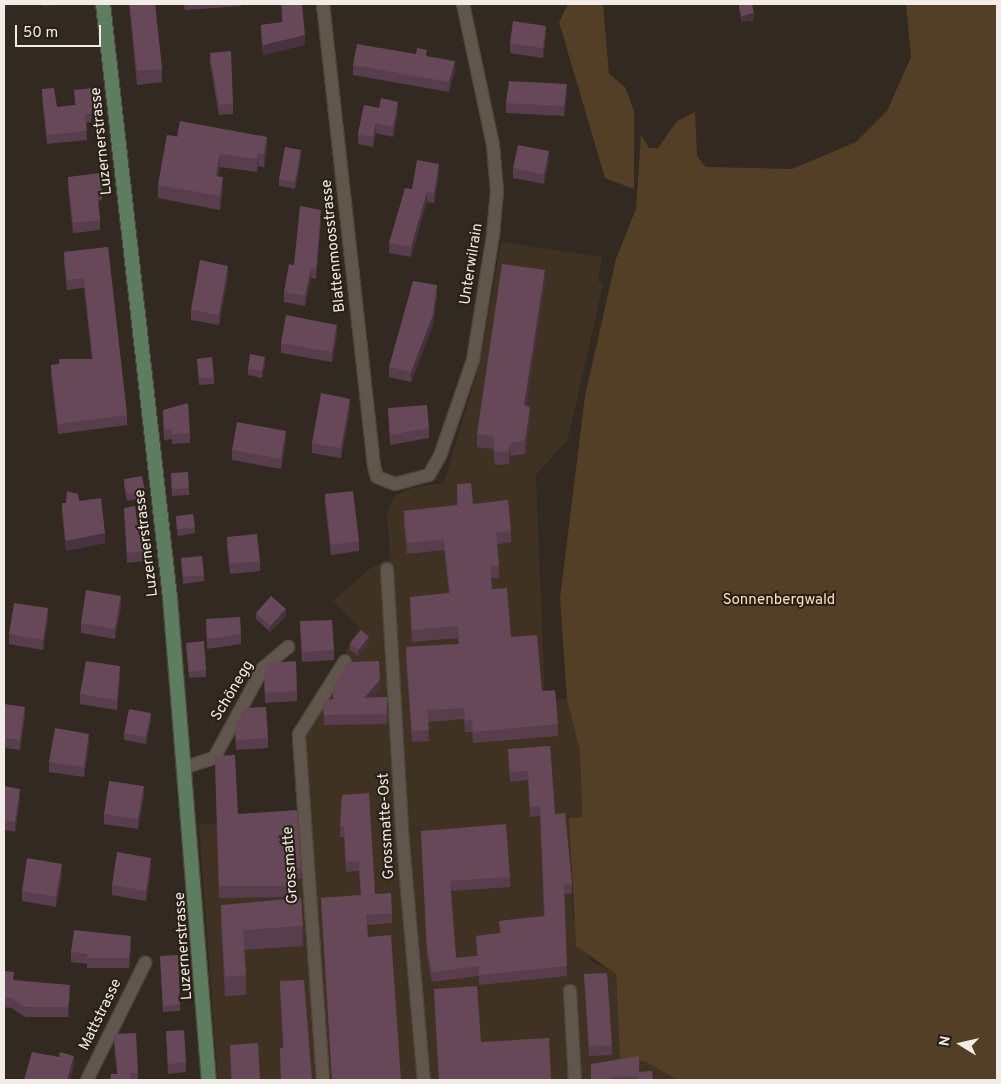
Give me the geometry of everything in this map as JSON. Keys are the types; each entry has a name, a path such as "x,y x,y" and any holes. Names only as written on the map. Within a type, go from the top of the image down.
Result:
{"main road":[{"name":"Luzernerstrasse","path":"103,4 186,767 209,1080"}],"street":[{"name":"Blattenmoosstrasse","path":"323,4 374,466 384,482"},
{"name":"Unterwilrain","path":"384,482 420,480 433,470 462,395 479,329 497,191 490,122 463,4"},
{"name":"Grossmatte-Ost","path":"387,569 402,831 424,1080"},
{"name":"Schönegg","path":"186,767 214,758 263,668 288,647"},
{"name":"Grossmatte","path":"323,1080 299,734 346,661"},
{"name":"Mattstrasse","path":"87,1080 145,963"},
{"path":"570,991 575,1080"}],"shaded area":[{"path":"501,242 602,257 598,281 603,284 568,439 536,475 545,699 567,699 580,752 582,818 570,818 573,916 591,961 616,974 620,1060 644,1061 678,1080 218,1080 199,825 311,817 305,741 312,721 345,668 346,650 360,627 333,601 372,567 390,558 387,513 394,496 412,488 444,483 481,359"}],"green space":[{"path":"568,4 603,4 609,74 625,87 634,111 634,189 605,178 559,22"},
{"name":"Sonnenbergwald","path":"906,4 997,4 997,1080 678,1080 644,1061 620,1060 616,974 576,946 569,818 582,817 580,752 567,699 560,598 585,396 616,259 636,209 641,135 649,148 658,148 677,121 695,112 697,156 706,167 792,169 856,142 887,111 911,57"}],"building":[{"path":"130,4 155,4 162,69 137,71"},
{"path":"282,4 302,4 305,35 263,45 261,25 283,22"},
{"path":"739,4 752,4 754,13 742,16"},
{"path":"513,21 546,26 543,48 510,43"},
{"path":"357,44 416,54 417,48 427,50 426,56 455,61 449,82 353,65"},
{"path":"231,51 233,104 219,105 210,53"},
{"path":"509,81 567,84 564,106 506,103"},
{"path":"54,88 57,107 76,105 74,90 93,88 91,114 85,114 87,131 47,135 42,89"},
{"path":"381,98 398,102 393,127 376,123 373,137 358,134 364,105 379,108"},
{"path":"180,121 267,137 264,154 258,153 257,159 220,154 216,176 223,177 220,196 158,185 167,135 177,137"},
{"path":"518,145 549,151 544,174 513,168"},
{"path":"285,147 301,150 295,182 279,179"},
{"path":"417,160 439,164 434,193 427,192 411,247 389,243 405,188 412,189"},
{"path":"100,173 102,190 97,191 100,220 73,223 68,177"},
{"path":"300,206 321,210 316,269 311,268 305,296 284,292 289,264 294,265"},
{"path":"108,247 127,415 58,424 51,365 60,364 59,359 93,359 84,278 67,280 64,252"},
{"path":"200,260 228,266 219,315 191,310"},
{"path":"502,264 545,270 524,405 530,407 525,440 510,443 509,451 495,452 493,436 477,434"},
{"path":"413,281 437,285 433,315 411,372 389,367"},
{"path":"286,315 337,325 332,352 281,343"},
{"path":"250,354 265,357 262,371 248,369"},
{"path":"212,357 214,377 199,378 197,359"},
{"path":"321,393 350,399 341,448 312,443"},
{"path":"188,403 190,433 172,434 172,429 164,430 163,410"},
{"path":"427,405 429,428 390,435 388,408"},
{"path":"237,422 286,431 281,459 232,450"},
{"path":"188,472 189,488 172,489 171,473"},
{"path":"142,476 145,491 127,494 124,479"},
{"path":"471,483 473,504 508,500 511,531 496,532 499,566 490,567 492,589 507,588 511,637 537,635 542,691 555,690 558,724 473,732 472,720 465,721 464,708 427,710 429,730 412,731 406,647 459,644 458,626 412,630 410,597 450,593 444,539 407,543 404,511 458,505 457,484"},
{"path":"67,491 78,494 79,501 101,498 105,533 66,541 62,503 66,503"},
{"path":"353,491 359,541 331,545 325,494"},
{"path":"135,506 139,535 149,534 152,550 127,553 124,508"},
{"path":"193,514 195,527 178,529 176,516"},
{"path":"257,534 260,561 230,564 227,537"},
{"path":"202,556 204,575 183,577 181,558"},
{"path":"86,590 121,596 115,629 81,623"},
{"path":"271,596 286,609 270,626 256,613"},
{"path":"14,603 48,608 43,640 9,634"},
{"path":"240,617 241,634 207,639 206,619"},
{"path":"332,620 334,650 302,652 300,621"},
{"path":"361,630 369,637 358,650 350,643"},
{"path":"204,641 206,670 189,672 186,643"},
{"path":"86,661 120,666 117,700 80,694"},
{"path":"296,661 297,691 265,693 264,673 269,663"},
{"path":"379,661 380,680 364,698 387,697 387,714 324,715 323,701 333,699 333,686 348,662"},
{"path":"4,704 25,707 20,740 4,738"},
{"path":"266,707 268,738 236,740 235,727 245,708"},
{"path":"129,709 151,713 146,737 124,733"},
{"path":"55,728 89,734 84,767 49,762"},
{"path":"550,746 555,814 565,813 572,884 564,884 567,966 479,975 479,966 432,972 427,947 421,831 506,824 510,877 450,881 456,958 478,956 476,936 501,933 499,921 545,916 540,806 530,807 528,771 510,772 508,749"},
{"path":"235,755 238,814 297,810 301,867 295,868 296,886 219,886 215,756"},
{"path":"109,781 144,786 138,819 104,814"},
{"path":"4,786 20,789 15,822 4,820"},
{"path":"369,793 375,894 391,893 392,913 366,915 368,937 391,935 401,1080 332,1080 321,898 361,895 359,861 346,862 344,826 340,827 342,795"},
{"path":"117,852 151,858 146,891 112,885"},
{"path":"27,858 62,864 56,897 22,891"},
{"path":"301,898 303,926 243,930 246,975 225,977 221,905"},
{"path":"74,930 131,936 129,958 87,958 88,954 71,952"},
{"path":"178,955 180,1004 163,1006 160,956"},
{"path":"4,971 14,972 13,980 70,985 68,1007 25,1007 12,998 4,997"},
{"path":"607,973 612,1045 589,1046 584,974"},
{"path":"304,980 312,1080 281,1080 280,1048 284,1048 280,981"},
{"path":"477,986 481,1042 549,1038 551,1080 439,1080 434,989"},
{"path":"184,1030 186,1062 168,1064 166,1031"},
{"path":"136,1033 138,1073 130,1073 131,1080 110,1080 111,1074 118,1074 114,1034"},
{"path":"258,1043 260,1080 232,1080 230,1045"},
{"path":"32,1052 59,1057 60,1052 74,1056 67,1080 24,1080"},
{"path":"639,1056 639,1072 652,1071 653,1080 638,1080 637,1076 611,1077 611,1080 591,1080 591,1064"}]}
